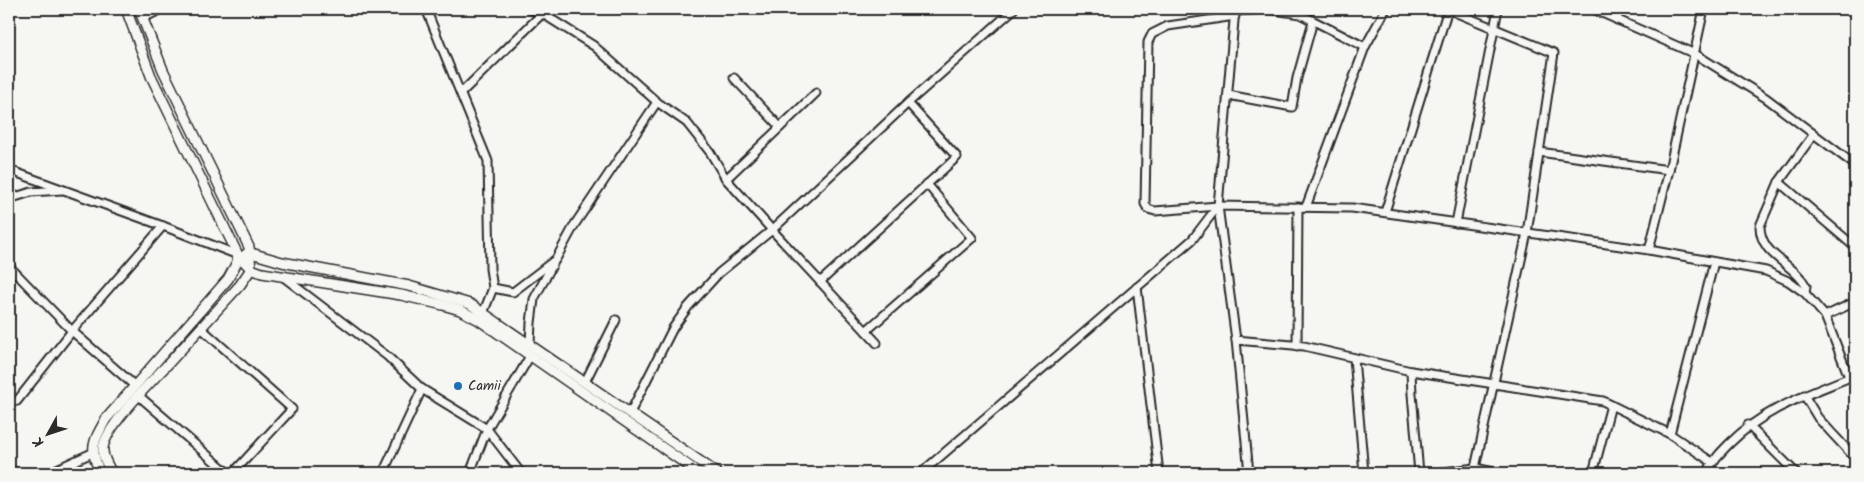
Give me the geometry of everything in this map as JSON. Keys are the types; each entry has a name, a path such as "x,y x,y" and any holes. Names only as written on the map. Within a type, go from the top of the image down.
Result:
{"street":[{"path":"126,9 151,76 238,256 251,269 262,273 401,295 460,310 479,320 699,473"},
{"path":"112,473 103,453 107,437 139,396 240,285 251,269 249,247 163,70 139,9"},
{"path":"143,18 162,9"},
{"path":"426,9 488,161 490,269 493,288 484,311"},
{"path":"529,9 545,11 594,46 657,102 687,123 710,152 726,179 877,343"},
{"path":"630,413 668,337 688,307 719,273 772,230 908,103 1014,9"},
{"path":"1365,47 1300,14 1268,9 1235,12 1168,26 1152,34 1148,42 1145,204 1148,209 1155,211 1218,206 1352,208 1648,250 1766,271 1788,281 1805,293 1825,316 1852,376 1784,403 1748,426 1712,462 1707,473"},
{"path":"1297,346 1302,207 1365,47 1386,9"},
{"path":"1385,212 1447,9 1554,53 1527,233 1476,468"},
{"path":"1456,223 1498,9"},
{"path":"1593,9 1695,54 1766,98 1855,164"},
{"path":"1617,20 1620,9"},
{"path":"1648,250 1669,170 1704,9"},
{"path":"461,93 545,11"},
{"path":"1235,12 1218,206 1236,340 1249,473"},
{"path":"1228,95 1292,107 1297,78 1313,21"},
{"path":"734,78 780,127"},
{"path":"726,179 816,92"},
{"path":"470,473 487,429 530,356 534,299 575,224 657,102"},
{"path":"820,282 957,157 908,103"},
{"path":"1805,293 1804,283 1772,254 1766,246 1760,233 1760,226 1779,182 1814,134"},
{"path":"1539,152 1669,170"},
{"path":"9,170 163,226 238,256 251,253 282,262 409,286 460,299 484,311 717,473"},
{"path":"1779,182 1855,247"},
{"path":"866,331 972,238 927,184"},
{"path":"9,200 31,192 66,190"},
{"path":"921,473 1192,240 1218,206"},
{"path":"16,400 72,331 163,226"},
{"path":"100,473 92,452 96,437 106,419 206,306 228,278 237,262 238,256"},
{"path":"493,288 513,292 556,259"},
{"path":"1670,434 1714,262"},
{"path":"9,266 72,331 134,386"},
{"path":"280,275 387,356 422,389 487,429 521,473"},
{"path":"1137,288 1158,473"},
{"path":"1825,316 1855,302"},
{"path":"206,306 214,313"},
{"path":"585,382 616,320"},
{"path":"200,328 292,410 233,473"},
{"path":"1236,340 1297,346 1412,371 1602,401 1670,434 1712,462"},
{"path":"1354,358 1364,473"},
{"path":"1412,371 1412,394 1419,473"},
{"path":"383,473 422,389"},
{"path":"1804,395 1818,418 1855,458"},
{"path":"139,396 228,473"},
{"path":"1593,473 1610,405"},
{"path":"1748,426 1796,473"},
{"path":"48,473 92,452 103,453"},
{"path":"1435,473 1476,468 1499,473"},
{"path":"9,471 21,473"}],"place":[{"name":"Camii","path":"458,386"}]}
